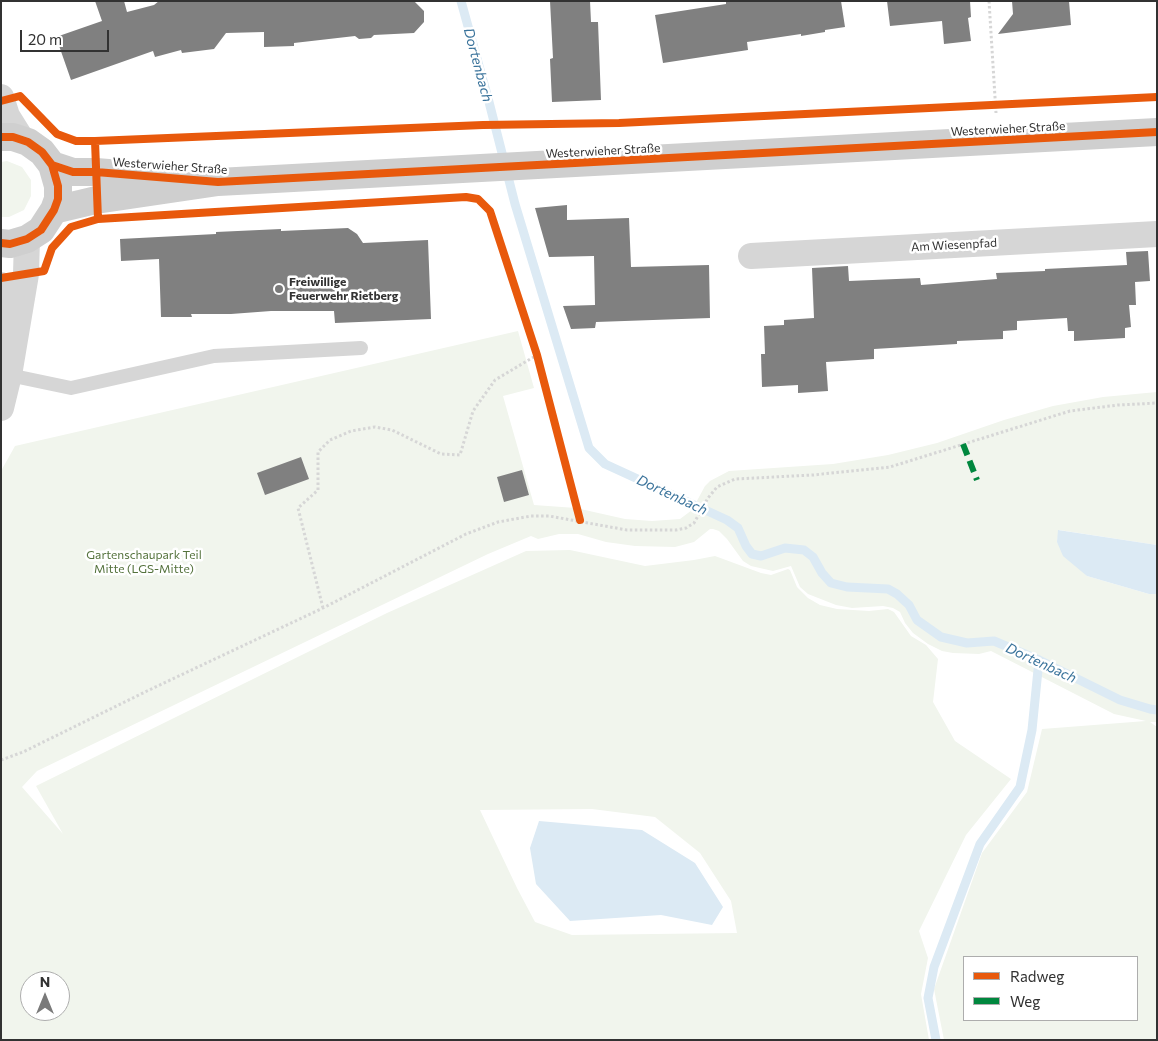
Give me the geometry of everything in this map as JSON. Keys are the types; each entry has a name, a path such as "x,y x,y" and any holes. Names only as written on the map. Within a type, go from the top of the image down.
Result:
{"main road":[{"name":"Westerwieher Straße","path":"54,210 96,200 218,182 1157,132"},
{"path":"11,139 28,142 42,152 52,165 58,186 58,199 54,210 41,230 14,241"},
{"name":"Westerwieher Straße","path":"52,165 73,172 96,172 218,182"}],"street":[{"path":"1,97 11,139"},
{"name":"Am Wiesenpfad","path":"751,256 1157,234"},
{"path":"1,408 9,375 26,274 14,241"},
{"path":"1,286 14,341"}],"lane":[{"path":"9,375 71,388 214,356 361,348"}],"path":[{"path":"989,1 998,141"},
{"path":"323,608 298,508 318,490 318,452 330,440 351,431 375,428 392,430 441,454 460,455 473,411 495,380 538,355"},
{"path":"1,760 23,752 323,608 466,534 498,522 531,516 549,516 627,530 686,528 694,523 708,498 717,487 735,480 890,467 1070,411 1118,405 1157,403"}],"green space":[{"path":"7,161 22,167 31,180 31,196 24,210 9,217 1,217 1,162"},
{"name":"Gartenschaupark Teil Mitte (LGS-Mitte)","path":"518,331 534,388 503,396 534,505 576,508 625,519 652,521 680,519 692,510 705,486 710,481 729,471 833,464 888,455 937,443 1004,420 1053,406 1103,397 1157,392 1157,545 1059,530 1057,542 1087,576 1149,594 1157,594 1157,722 1150,722 1157,727 1157,1040 944,1040 934,989 982,853 1027,792 1042,729 1146,721 1114,714 991,651 979,654 942,651 913,633 905,623 900,612 893,608 883,606 852,608 836,605 808,594 800,587 791,566 773,571 751,566 743,561 719,531 710,529 694,542 675,547 635,546 606,542 578,534 559,534 538,539 531,536 488,554 37,771 22,787 63,834 36,786 387,613 526,551 570,550 645,566 715,556 771,575 788,569 797,587 808,598 820,605 837,609 869,611 888,609 894,612 911,636 926,645 938,659 933,702 955,741 1011,779 966,835 919,931 928,958 921,994 929,1040 1,1040 1,471 15,446","holes":["592,809 655,817 700,853 731,901 737,933 572,935 535,922 480,810"]}],"shaded area":[{"path":"1058,530 1157,545 1157,594 1149,594 1087,576 1063,556 1057,542"},
{"path":"539,821 642,830 695,863 723,907 712,925 661,915 570,921 536,884 530,848"}],"building":[{"path":"95,1 124,1 127,12 154,5 159,1 414,1 424,11 424,22 414,33 374,35 371,38 359,39 355,36 294,43 294,46 264,47 264,32 226,33 214,49 182,53 181,50 155,57 153,51 71,80 56,37 102,21"},
{"path":"550,1 590,1 591,22 598,22 601,100 552,102 550,59 553,58"},
{"path":"726,1 841,1 845,27 801,36 801,34 747,42 748,50 663,63 655,15 726,4"},
{"path":"887,1 970,1 971,17 968,18 971,41 944,44 942,21 890,26"},
{"path":"1012,1 1069,1 1071,25 998,34 1013,14"},
{"path":"567,205 567,220 629,218 631,267 709,265 710,318 596,322 595,328 571,329 563,306 595,305 594,256 549,257 535,208"},
{"path":"348,228 357,234 363,243 428,240 431,319 335,323 334,311 271,311 191,314 192,317 161,317 159,259 121,261 120,239 216,234 216,232"},
{"path":"1148,251 1150,281 1135,282 1136,305 1129,305 1131,327 1125,328 1125,338 1074,341 1074,331 1068,331 1067,318 1017,321 1017,330 1003,331 1003,339 957,341 957,344 874,349 874,359 826,362 828,391 798,393 798,385 762,387 761,354 765,354 764,326 784,325 784,320 814,318 812,268 848,266 849,281 920,278 921,285 997,279 996,273 1127,265 1126,252"},
{"path":"301,457 309,479 265,495 257,473"},
{"path":"522,470 529,495 504,502 497,477"}],"waterway":[{"name":"Dortenbach","path":"461,1 515,204 589,448 605,464 727,520 738,528 752,554 761,556 785,548 804,550 813,557 822,573 831,583 847,587 888,589 909,605 917,620 941,637 967,643 994,641 1039,660 1120,700 1157,710"},
{"path":"936,1040 928,998 934,967 980,844 1020,787 1032,730 1039,660"}],"marked path":[{"path":"963,444 977,480"}],"cycle path":[{"path":"1,101 20,96 57,134 76,141 95,141 483,125 619,123 1157,97"},
{"path":"52,165 73,172 96,172 218,182 1157,132"},
{"path":"1,137 13,137 28,142 42,152 52,165 58,186 58,199 54,210 41,230 27,239 10,244 1,243"},
{"path":"1,278 44,271 52,248 71,227 98,219 95,141"},
{"path":"98,219 466,197 478,199 490,211 537,355 580,520"}],"place":[{"name":"Freiwillige Feuerwehr Rietberg","path":"279,289"}]}
